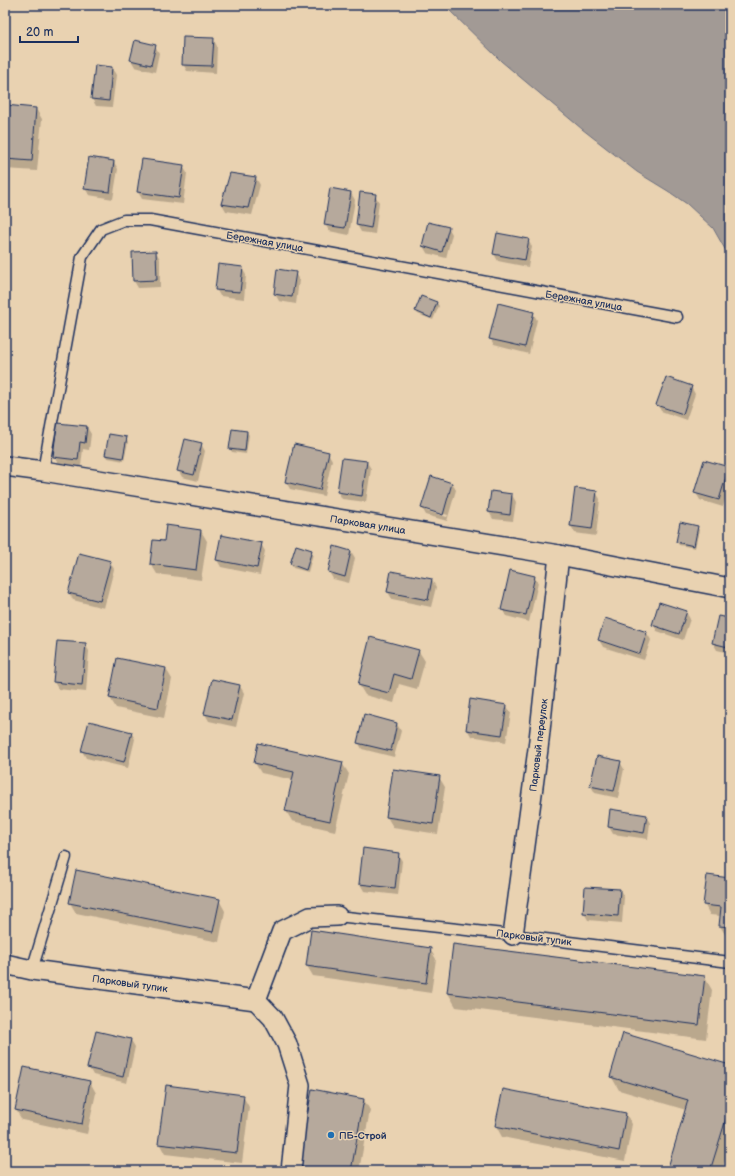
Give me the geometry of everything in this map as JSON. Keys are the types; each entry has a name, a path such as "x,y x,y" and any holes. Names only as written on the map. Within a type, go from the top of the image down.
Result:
{"street":[{"name":"Парковая улица","path":"5,466 559,555 730,588"},
{"name":"Парковый переулок","path":"513,935 538,749 559,555"},
{"path":"291,1171 300,1085 287,1044 273,1018 256,1000 282,931 310,917 337,916"},
{"name":"Парковый тупик","path":"5,964 32,970 256,1000"}],"lane":[{"name":"Бережная улица","path":"43,471 82,257 102,229 124,220 150,220 677,317"},
{"path":"32,970 66,857"},
{"name":"Парковый тупик","path":"337,916 513,935 730,962"}],"shaded area":[{"path":"444,5 730,5 730,258 713,228 687,204 637,172 582,129 501,61"}],"building":[{"path":"183,37 214,38 212,66 182,65"},
{"path":"135,40 156,45 151,65 130,60"},
{"path":"95,65 112,67 109,101 91,99"},
{"path":"5,105 36,108 32,161 5,159"},
{"path":"89,157 114,161 110,192 84,189"},
{"path":"142,159 184,165 179,198 137,192"},
{"path":"230,173 256,177 248,208 221,204"},
{"path":"330,188 351,192 345,228 324,225"},
{"path":"360,192 376,194 371,228 356,225"},
{"path":"428,222 449,227 442,252 422,246"},
{"path":"497,233 529,239 525,260 493,254"},
{"path":"5,244 9,245 5,266"},
{"path":"156,251 157,280 133,281 132,252"},
{"path":"218,264 243,267 240,292 215,290"},
{"path":"277,269 296,272 292,297 274,294"},
{"path":"421,296 437,302 431,318 415,311"},
{"path":"498,303 534,312 525,347 489,339"},
{"path":"666,377 692,386 683,414 656,405"},
{"path":"57,423 87,426 85,443 80,442 78,460 53,457"},
{"path":"232,429 247,431 245,451 229,449"},
{"path":"109,434 127,437 123,458 105,455"},
{"path":"185,439 202,443 194,475 177,471"},
{"path":"294,444 329,452 320,490 285,482"},
{"path":"342,458 367,461 362,496 337,492"},
{"path":"704,460 729,467 719,500 694,493"},
{"path":"431,476 452,483 443,515 421,508"},
{"path":"575,488 597,491 592,529 570,526"},
{"path":"491,491 512,494 510,515 488,512"},
{"path":"680,522 698,526 694,546 676,542"},
{"path":"166,525 201,530 196,570 150,564 153,540 164,541"},
{"path":"221,535 262,543 257,568 216,560"},
{"path":"296,545 312,550 306,570 290,564"},
{"path":"334,546 351,551 345,577 328,572"},
{"path":"79,553 111,561 100,601 68,593"},
{"path":"510,570 535,576 526,615 501,610"},
{"path":"391,571 432,579 428,600 387,592"},
{"path":"659,602 687,611 679,634 652,625"},
{"path":"718,616 730,618 730,639 728,647 712,643"},
{"path":"605,618 647,632 640,654 598,640"},
{"path":"370,637 419,650 411,679 394,674 389,693 358,685"},
{"path":"57,641 86,643 82,685 53,682"},
{"path":"117,658 166,668 158,708 109,698"},
{"path":"212,679 240,685 232,720 204,714"},
{"path":"470,699 507,705 502,735 466,730"},
{"path":"364,714 397,723 391,751 357,743"},
{"path":"89,721 132,732 124,762 81,751"},
{"path":"258,743 343,762 330,821 285,811 294,772 254,763"},
{"path":"597,756 621,761 614,791 590,786"},
{"path":"393,769 440,776 433,824 386,817"},
{"path":"610,809 647,815 644,833 608,827"},
{"path":"363,848 399,853 395,888 359,884"},
{"path":"76,870 220,899 213,932 69,903"},
{"path":"707,875 730,878 730,927 719,926 721,907 703,905"},
{"path":"585,887 620,889 618,916 583,913"},
{"path":"311,930 431,948 426,983 306,966"},
{"path":"453,944 705,976 699,1025 447,993"},
{"path":"96,1031 131,1039 123,1077 87,1068"},
{"path":"623,1033 730,1065 730,1106 710,1171 667,1171 688,1100 610,1077"},
{"path":"24,1067 90,1081 82,1124 15,1110"},
{"path":"166,1085 244,1095 237,1153 158,1144"},
{"name":"ПБ-Строй","path":"312,1089 364,1099 351,1171 297,1171"},
{"path":"503,1089 626,1113 619,1151 495,1126"}],"place":[{"name":"ПБ-Строй","path":"331,1135"}]}
